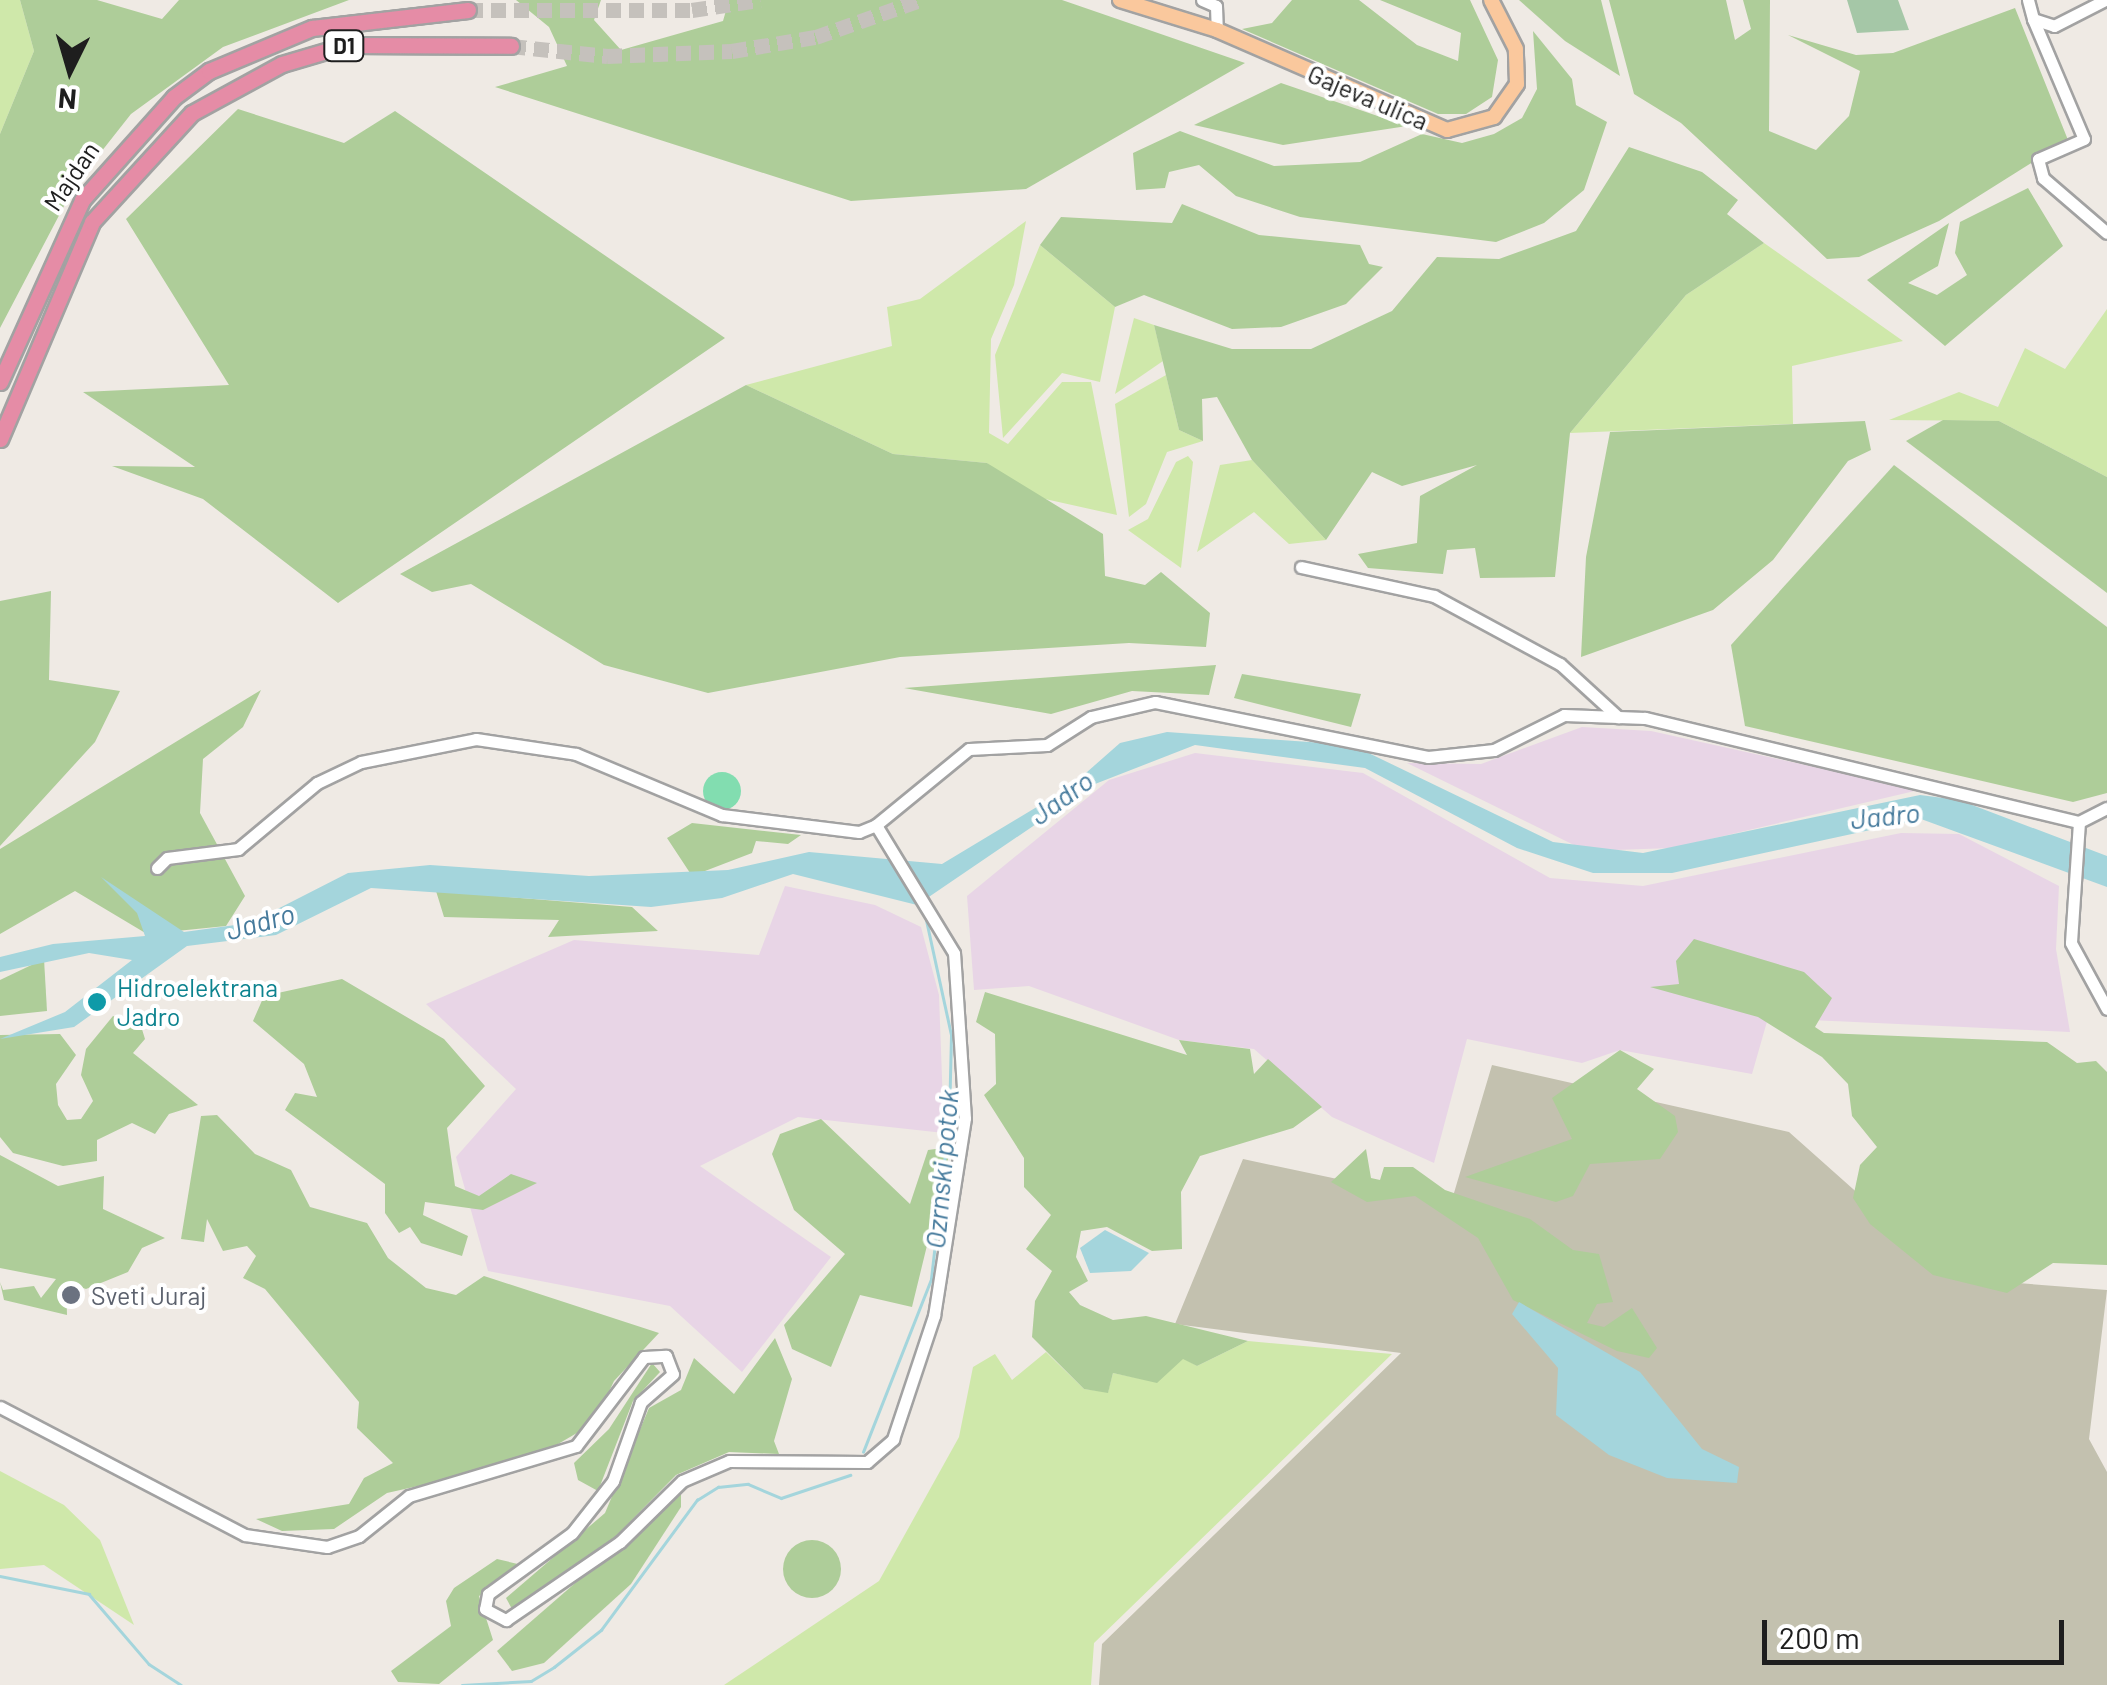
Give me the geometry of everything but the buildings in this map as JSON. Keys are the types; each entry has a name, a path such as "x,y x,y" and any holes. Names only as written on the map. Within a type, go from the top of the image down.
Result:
{"highway":[{"name":"Majdan","path":"0,382 57,245 114,156 174,97 209,71 312,28 468,10"},
{"name":"Majdan","path":"0,438 75,256 112,193 192,113 282,64 346,45 511,46"}],"main road":[{"name":"Gajeva ulica","path":"1120,0 1217,30 1377,106 1463,130 1494,118 1517,84 1516,49 1491,0"}],"street":[{"path":"1202,0 1216,6 1217,30"},
{"path":"2028,0 2084,138 2038,159 2042,178 2107,233"},
{"path":"2033,19 2054,26 2105,0"},
{"path":"1301,567 1434,596 1560,664 1618,717"},
{"path":"157,868 167,858 238,848 317,783 361,762 476,739 576,754 722,816 858,832 876,824 969,749 1047,745 1091,716 1155,702 1428,757 1494,750 1564,715 1618,717 1723,733 2079,822 2107,808"},
{"path":"2079,822 2084,848 2071,942 2107,1009"},
{"path":"0,1407 244,1535 327,1546 360,1536 409,1496 576,1446 644,1358 666,1356 674,1374 641,1402 614,1482 572,1533 488,1594 485,1609 506,1620 620,1542 682,1481 729,1461 867,1462 893,1439 934,1316 965,1118 954,953 940,916 876,824"}],"shaded area":[{"path":"1582,727 1651,731 1919,790 1672,848 1615,850 1578,847 1407,763 1481,764"},
{"path":"1195,753 1363,773 1550,878 1643,886 1901,833 1959,834 2059,886 2056,949 2070,1032 1768,1018 1752,1074 1620,1050 1582,1063 1467,1039 1434,1163 1332,1117 1254,1049 1179,1040 1029,986 974,990 967,896 1109,780"},
{"path":"785,886 875,905 921,927 939,995 944,1133 798,1117 700,1166 831,1257 742,1372 670,1306 488,1271 456,1157 516,1089 426,1004 574,940 759,955"},
{"path":"1492,1065 1789,1132 1953,1278 2107,1290 2089,1439 2107,1472 2107,1685 1099,1685 1102,1644 1401,1353 1175,1324 1243,1159 1451,1203"}],"green space":[{"path":"0,0 20,0 34,51 0,134"},
{"path":"20,0 97,0 162,19 179,0 349,0 223,47 131,114 75,185 0,328 0,134 34,51"},
{"path":"516,0 601,0 594,20 621,50 723,21 729,0 1062,0 1245,63 1026,189 851,201 495,87 567,66 549,27"},
{"path":"1292,0 1359,0 1417,45 1458,61 1461,33 1380,0 1470,0 1498,60 1492,97 1466,114 1438,114 1242,29 1272,23"},
{"path":"1519,0 1601,0 1620,76 1565,41"},
{"path":"1609,0 1726,0 1735,40 1751,29 1743,0 1770,0 1769,131 1816,150 1849,116 1860,71 1788,35 1856,55 1893,53 2015,8 2068,140 1939,221 1859,257 1827,259 1681,123 1634,94"},
{"path":"1847,0 1898,0 1909,30 1857,33"},
{"path":"1533,31 1572,79 1576,105 1607,122 1584,190 1544,223 1496,242 1300,217 1236,196 1199,165 1169,172 1165,188 1136,190 1133,153 1180,131 1274,166 1360,162 1422,134 1462,143 1494,134 1522,118 1537,89"},
{"path":"1281,83 1407,126 1283,145 1194,125"},
{"path":"238,109 344,143 395,111 725,338 338,603 203,499 112,466 195,467 83,392 229,385 126,219"},
{"path":"1629,147 1702,172 1738,200 1727,214 1764,243 1686,295 1570,433 1555,577 1480,578 1475,548 1447,550 1443,574 1368,568 1358,554 1417,543 1420,496 1477,465 1402,486 1372,472 1326,540 1252,460 1217,397 1202,399 1203,441 1179,430 1154,325 1232,349 1311,349 1392,311 1437,257 1499,259 1576,231"},
{"path":"2028,188 2063,246 1945,346 1867,280 1949,223 1938,266 1908,283 1937,295 1967,275 1955,253 1960,222"},
{"path":"1182,204 1259,235 1360,245 1369,264 1383,267 1346,304 1281,327 1232,329 1144,295 1115,307 1040,245 1061,217 1172,223"},
{"path":"1026,221 1014,285 991,339 989,433 1008,444 1062,382 1091,382 1117,515 1027,495 987,463 893,454 746,385 892,346 887,307 920,299"},
{"path":"1764,243 1903,341 1792,366 1793,424 1570,433 1686,295"},
{"path":"1040,245 1115,307 1100,382 1062,373 1003,438 995,355"},
{"path":"2107,309 2107,477 1999,421 1889,420 1959,392 1998,407 2025,348 2065,369"},
{"path":"1134,318 1154,325 1163,361 1115,394"},
{"path":"1166,375 1179,430 1203,441 1167,452 1146,504 1129,517 1115,404"},
{"path":"746,385 893,454 987,463 1103,534 1105,576 1145,585 1161,572 1210,613 1206,647 1129,643 900,657 708,693 604,665 471,584 432,592 400,574"},
{"path":"1943,420 1999,421 2107,477 2107,593 1906,441"},
{"path":"1865,421 1871,450 1848,461 1773,560 1713,610 1581,657 1586,557 1610,432"},
{"path":"1188,456 1193,462 1181,568 1128,530 1148,519 1176,462"},
{"path":"1252,460 1326,540 1289,544 1254,512 1197,552 1220,465"},
{"path":"1894,465 2107,627 2107,793 2073,802 1745,726 1731,645"},
{"path":"51,591 49,680 120,691 95,742 0,846 0,601"},
{"path":"1216,665 1209,695 1132,691 1051,714 904,688"},
{"path":"1242,674 1361,694 1351,727 1234,698"},
{"path":"261,690 243,727 203,759 200,813 245,896 226,926 147,934 75,891 0,934 0,849"},
{"path":"722,772 735,778 741,791 735,804 722,810 709,804 703,791 709,778"},
{"path":"692,823 801,835 788,844 756,841 752,853 692,876 667,838"},
{"path":"436,891 632,907 658,931 548,937 559,920 444,917"},
{"path":"1694,939 1804,972 1832,998 1815,1027 1824,1033 2047,1042 2077,1063 2096,1061 2107,1072 2107,1265 2053,1263 2007,1293 1933,1275 1870,1224 1853,1198 1860,1165 1877,1147 1852,1116 1848,1084 1822,1057 1758,1017 1650,987 1679,984 1676,961"},
{"path":"44,959 47,1011 0,1016 0,980"},
{"path":"342,979 444,1039 485,1086 447,1128 455,1186 479,1196 511,1174 537,1183 483,1210 425,1202 423,1215 468,1236 462,1256 421,1243 410,1227 399,1233 385,1213 385,1184 285,1110 295,1093 317,1097 304,1064 253,1021 264,996"},
{"path":"985,992 1187,1055 1179,1040 1250,1049 1254,1074 1268,1059 1322,1107 1293,1128 1200,1156 1181,1192 1182,1249 1152,1251 1107,1227 1081,1231 1076,1257 1088,1281 1069,1292 1080,1305 1113,1320 1146,1316 1248,1341 1197,1366 1183,1359 1157,1383 1113,1373 1108,1393 1084,1389 1032,1337 1035,1301 1052,1271 1026,1249 1051,1215 1024,1187 1024,1158 984,1095 996,1084 995,1034 976,1022"},
{"path":"113,1016 141,1026 145,1039 133,1053 198,1105 169,1114 155,1134 132,1123 97,1140 97,1161 63,1166 13,1153 0,1137 0,1035 60,1034 76,1055 56,1084 58,1105 67,1120 81,1119 93,1101 81,1075 86,1049"},
{"path":"1620,1050 1654,1069 1637,1089 1675,1116 1678,1132 1660,1159 1590,1164 1573,1196 1556,1202 1465,1177 1572,1139 1552,1098"},
{"path":"217,1115 255,1154 291,1170 310,1207 367,1223 388,1258 426,1288 456,1295 484,1276 659,1333 614,1381 594,1423 529,1461 387,1493 334,1529 282,1531 256,1519 349,1504 364,1478 393,1463 357,1428 359,1402 265,1289 243,1278 256,1256 247,1246 223,1251 207,1219 204,1242 181,1239 201,1116"},
{"path":"821,1119 910,1204 928,1150 951,1147 912,1307 860,1295 831,1367 792,1349 784,1325 845,1254 794,1210 772,1154 780,1134"},
{"path":"1366,1149 1371,1178 1380,1180 1384,1167 1413,1167 1445,1190 1530,1219 1573,1250 1599,1254 1613,1302 1597,1304 1587,1323 1604,1327 1632,1308 1657,1348 1649,1358 1617,1351 1513,1300 1478,1238 1415,1196 1367,1202 1331,1182"},
{"path":"0,1155 58,1186 104,1176 103,1209 165,1238 142,1248 128,1272 86,1289 66,1282 67,1315 4,1300 0,1282 3,1290 34,1286 41,1298 56,1279 0,1268"},
{"path":"775,1338 792,1379 774,1441 779,1454 729,1452 676,1475 615,1537 512,1609 506,1598 605,1513 649,1408 681,1390 694,1358 734,1394"},
{"path":"1248,1341 1392,1354 1094,1643 1091,1685 724,1685 879,1581 959,1437 973,1367 995,1354 1012,1380 1046,1352 1084,1389 1108,1392 1113,1373 1157,1382 1183,1358 1197,1366"},
{"path":"652,1363 660,1372 633,1401 598,1491 578,1480 574,1463 609,1429"},
{"path":"0,1471 64,1505 100,1540 134,1625 44,1565 0,1569"},
{"path":"681,1491 681,1507 631,1584 544,1663 512,1671 497,1651"},
{"path":"812,1540 832,1549 841,1569 832,1589 812,1598 792,1589 783,1569 792,1549"},
{"path":"497,1559 522,1565 479,1596 493,1640 439,1684 398,1682 391,1671 451,1626 446,1601 454,1588"}],"water":[{"name":"Jadro","path":"1167,732 1352,745 1553,842 1643,853 1920,795 1959,800 2107,856 2107,887 1921,819 1672,873 1593,873 1517,848 1365,768 1195,745 1095,784 917,905 793,874 722,898 651,907 371,888 276,935 187,946 74,1027 0,1039 65,1012 132,960 89,953 0,972 0,957 53,944 145,936 137,913 101,877 184,932 250,923 348,873 430,865 589,876 728,870 809,852 942,864 1070,787 1120,743"},
{"path":"1105,1230 1149,1253 1131,1271 1090,1273 1080,1248"},
{"path":"1519,1302 1640,1372 1702,1449 1739,1467 1737,1483 1667,1478 1609,1455 1556,1415 1558,1368 1512,1314"}],"waterway":[{"name":"Ozrnski potok","path":"863,1452 931,1279 949,1118 951,1035 925,916"},
{"name":"Ozrnski potok","path":"462,1685 531,1681 554,1667 601,1630 697,1500 718,1487 748,1484 781,1498 850,1475"},
{"path":"0,1576 89,1594 149,1664 181,1685"}],"tunnel":[{"path":"468,10 692,10 760,0"},
{"path":"511,46 607,56 732,51 816,37 920,0"}],"place":[{"name":"Hidroelektrana Jadro","path":"97,1002"},
{"name":"Sveti Juraj","path":"71,1295"}]}
